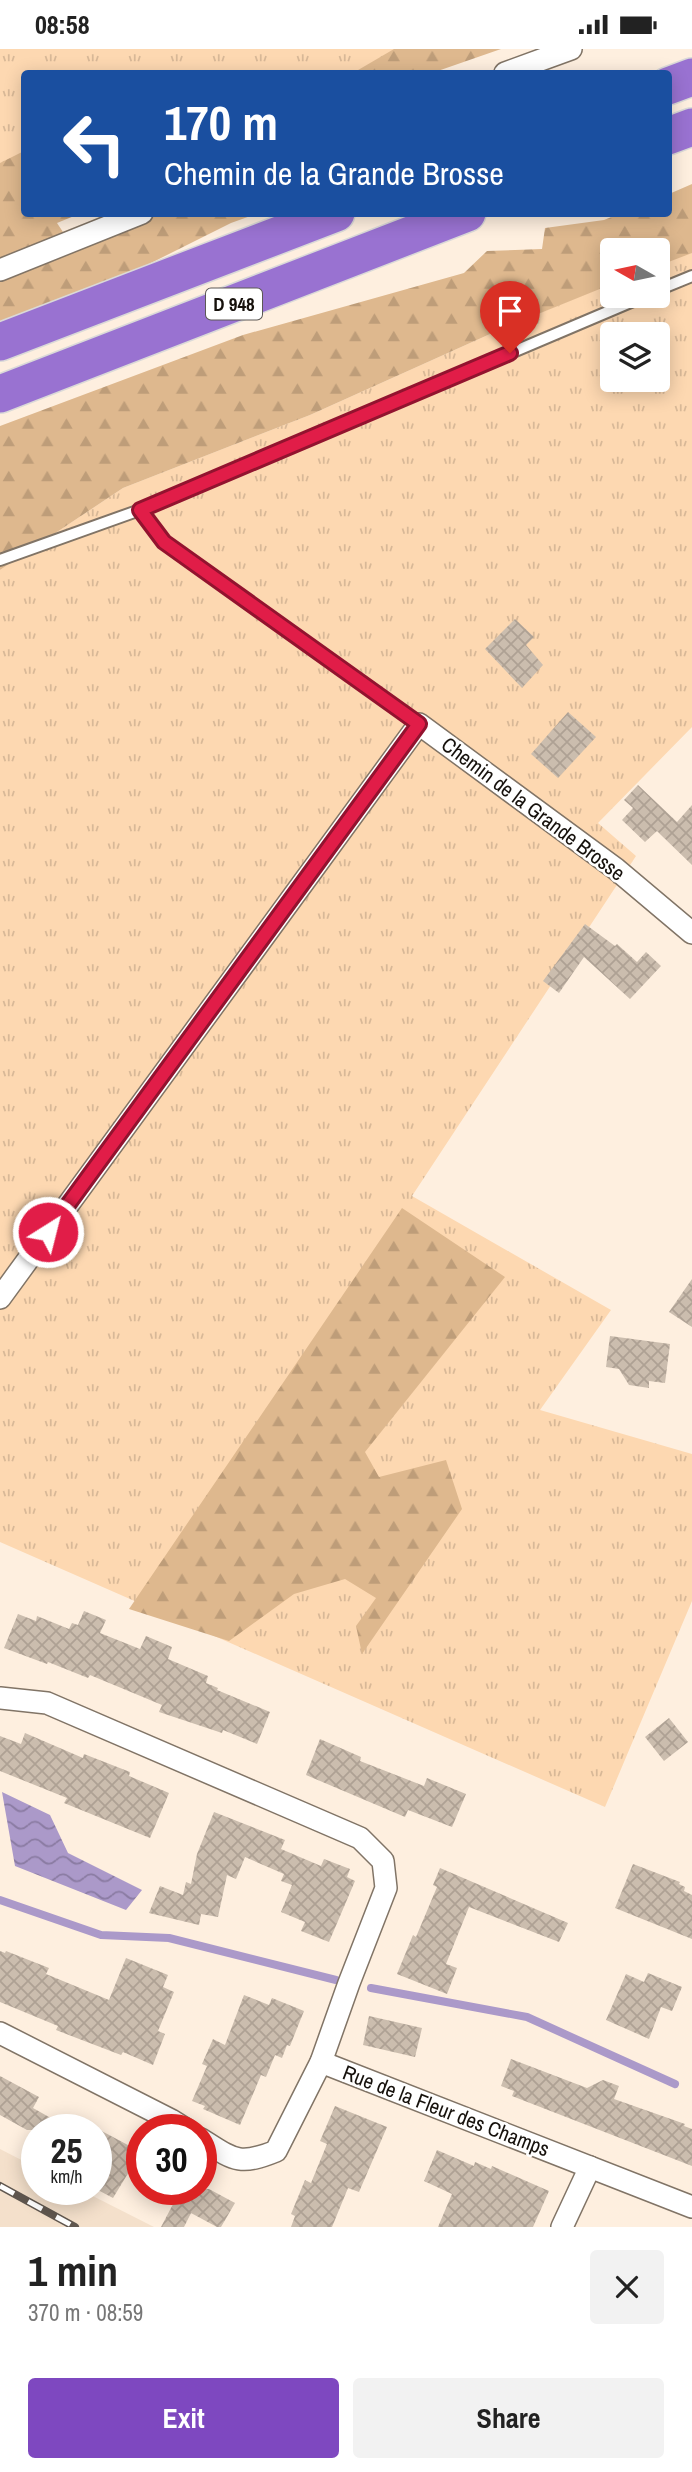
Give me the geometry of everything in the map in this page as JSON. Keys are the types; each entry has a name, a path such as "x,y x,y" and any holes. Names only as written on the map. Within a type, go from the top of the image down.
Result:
{"highway":[{"path":"672,84 692,77"},
{"path":"672,134 692,127"},
{"name":"D 948","path":"0,342 325,217"},
{"name":"D 948","path":"0,394 457,217"}],"street":[{"path":"513,70 571,49"},
{"path":"0,269 132,217"},
{"path":"0,1298 419,724"},
{"name":"Chemin de la Grande Brosse","path":"419,724 616,869 692,933"},
{"name":"Rue de la Fleur des Champs","path":"0,1698 47,1703 360,1837 383,1861 386,1888 321,2062 692,2207"},
{"path":"0,2033 156,2114"},
{"path":"217,2150 226,2156 251,2161 276,2151 321,2062"},
{"path":"562,2227 590,2167"}],"lane":[{"path":"670,285 692,276"},
{"path":"0,560 140,510 617,308"},
{"name":"Chemin de la Grande Brosse","path":"140,510 164,542 419,724"}],"shaded area":[{"path":"0,2149 21,2160 21,2205 111,2205 154,2227 0,2227"}],"green space":[{"path":"0,49 470,49 414,70 21,70 21,215 0,230"},
{"path":"394,49 501,49 441,70 358,70"},
{"path":"21,152 21,217 72,217 57,223 63,232 110,217 248,217 147,265 0,325 0,163"},
{"path":"692,184 692,253 670,261 670,238 600,238 600,289 499,330 310,415 123,488 0,570 0,426 243,335 464,273 487,251 542,249 545,228 612,217 672,217 672,193"},
{"path":"692,251 692,727 598,823 636,856 412,1196 611,1310 540,1410 692,1454 692,1601 605,1807 0,1542 0,570 123,488 310,415 600,288 600,308 670,308 670,260"},
{"path":"402,1208 505,1277 365,1452 379,1477 446,1460 462,1509 362,1654 356,1626 376,1598 345,1579 294,1594 229,1641 129,1609"}],"water":[{"path":"2,1792 50,1815 68,1853 142,1890 126,1910 15,1866"}],"building":[{"path":"515,619 534,637 526,645 543,665 522,688 485,649"},
{"path":"568,712 596,737 558,778 531,754"},
{"path":"638,785 677,822 692,805 692,865 657,831 645,842 622,820 633,808 624,800"},
{"path":"585,924 615,946 617,944 637,962 646,952 661,966 630,999 584,957 559,993 543,981"},
{"path":"692,1279 692,1327 669,1312"},
{"path":"610,1336 670,1344 665,1383 649,1381 649,1388 629,1385 619,1369 606,1367"},
{"path":"84,1611 106,1620 100,1633 140,1649 146,1636 172,1647 168,1659 208,1676 206,1683 218,1688 217,1690 270,1712 257,1744 223,1730 222,1733 159,1712 162,1705 90,1675 88,1678 4,1648 18,1614 36,1621 37,1616 69,1629 72,1623 78,1625"},
{"path":"669,1718 688,1742 664,1761 645,1737"},
{"path":"25,1733 83,1758 84,1754 130,1772 129,1776 169,1793 150,1838 64,1803 67,1798 0,1771 0,1736 21,1744"},
{"path":"320,1739 361,1757 360,1761 424,1786 427,1778 466,1794 452,1827 408,1810 405,1817 306,1775"},
{"path":"214,1812 285,1840 281,1849 321,1866 324,1859 350,1869 347,1877 355,1881 329,1942 301,1931 305,1922 281,1912 292,1885 281,1881 284,1874 245,1857 236,1879 227,1875 218,1917 201,1914 199,1925 149,1913 160,1886 183,1895 186,1882 191,1884 197,1854"},
{"path":"633,1864 680,1882 679,1884 685,1887 684,1891 692,1895 692,1939 615,1908"},
{"path":"440,1868 568,1923 559,1942 469,1907 446,1964 457,1968 447,1994 397,1974 437,1887 433,1885"},
{"path":"0,1951 49,1968 46,1974 109,2000 126,1958 168,1975 163,1987 174,1992 158,2031 165,2034 153,2065 56,2030 58,2026 0,2002"},
{"path":"648,1973 682,1987 672,2011 661,2007 649,2039 606,2020 626,1974 644,1982"},
{"path":"244,1995 269,2005 272,1998 304,2011 290,2046 287,2045 282,2058 275,2055 266,2077 261,2075 240,2125 203,2109 205,2106 192,2101 207,2066 202,2064 213,2039 225,2045"},
{"path":"369,2016 422,2028 415,2057 363,2045"},
{"path":"511,2059 587,2088 603,2080 619,2086 614,2099 685,2124 684,2126 692,2129 692,2166 512,2096 514,2091 501,2086"},
{"path":"0,2076 39,2097 33,2108 44,2114 21,2114 21,2127 0,2115"},
{"path":"335,2106 387,2127 359,2192 348,2188 332,2227 291,2227 295,2216 291,2214 305,2180 311,2183 327,2144 320,2141"},
{"path":"112,2137 126,2144 126,2177 113,2198"},
{"path":"437,2150 474,2166 475,2162 491,2169 492,2166 549,2191 533,2227 438,2227 452,2194 424,2181"},
{"path":"217,2193 235,2203 221,2227 191,2213 184,2227 161,2227 173,2205 217,2205"}],"waterway":[{"path":"0,1900 101,1935 169,1938 336,1980"},
{"path":"371,1988 527,2017 675,2084"}],"railway":[{"path":"0,2186 75,2227"}],"route":[{"path":"48,1232 419,724 164,542 140,510 510,353"}]}
